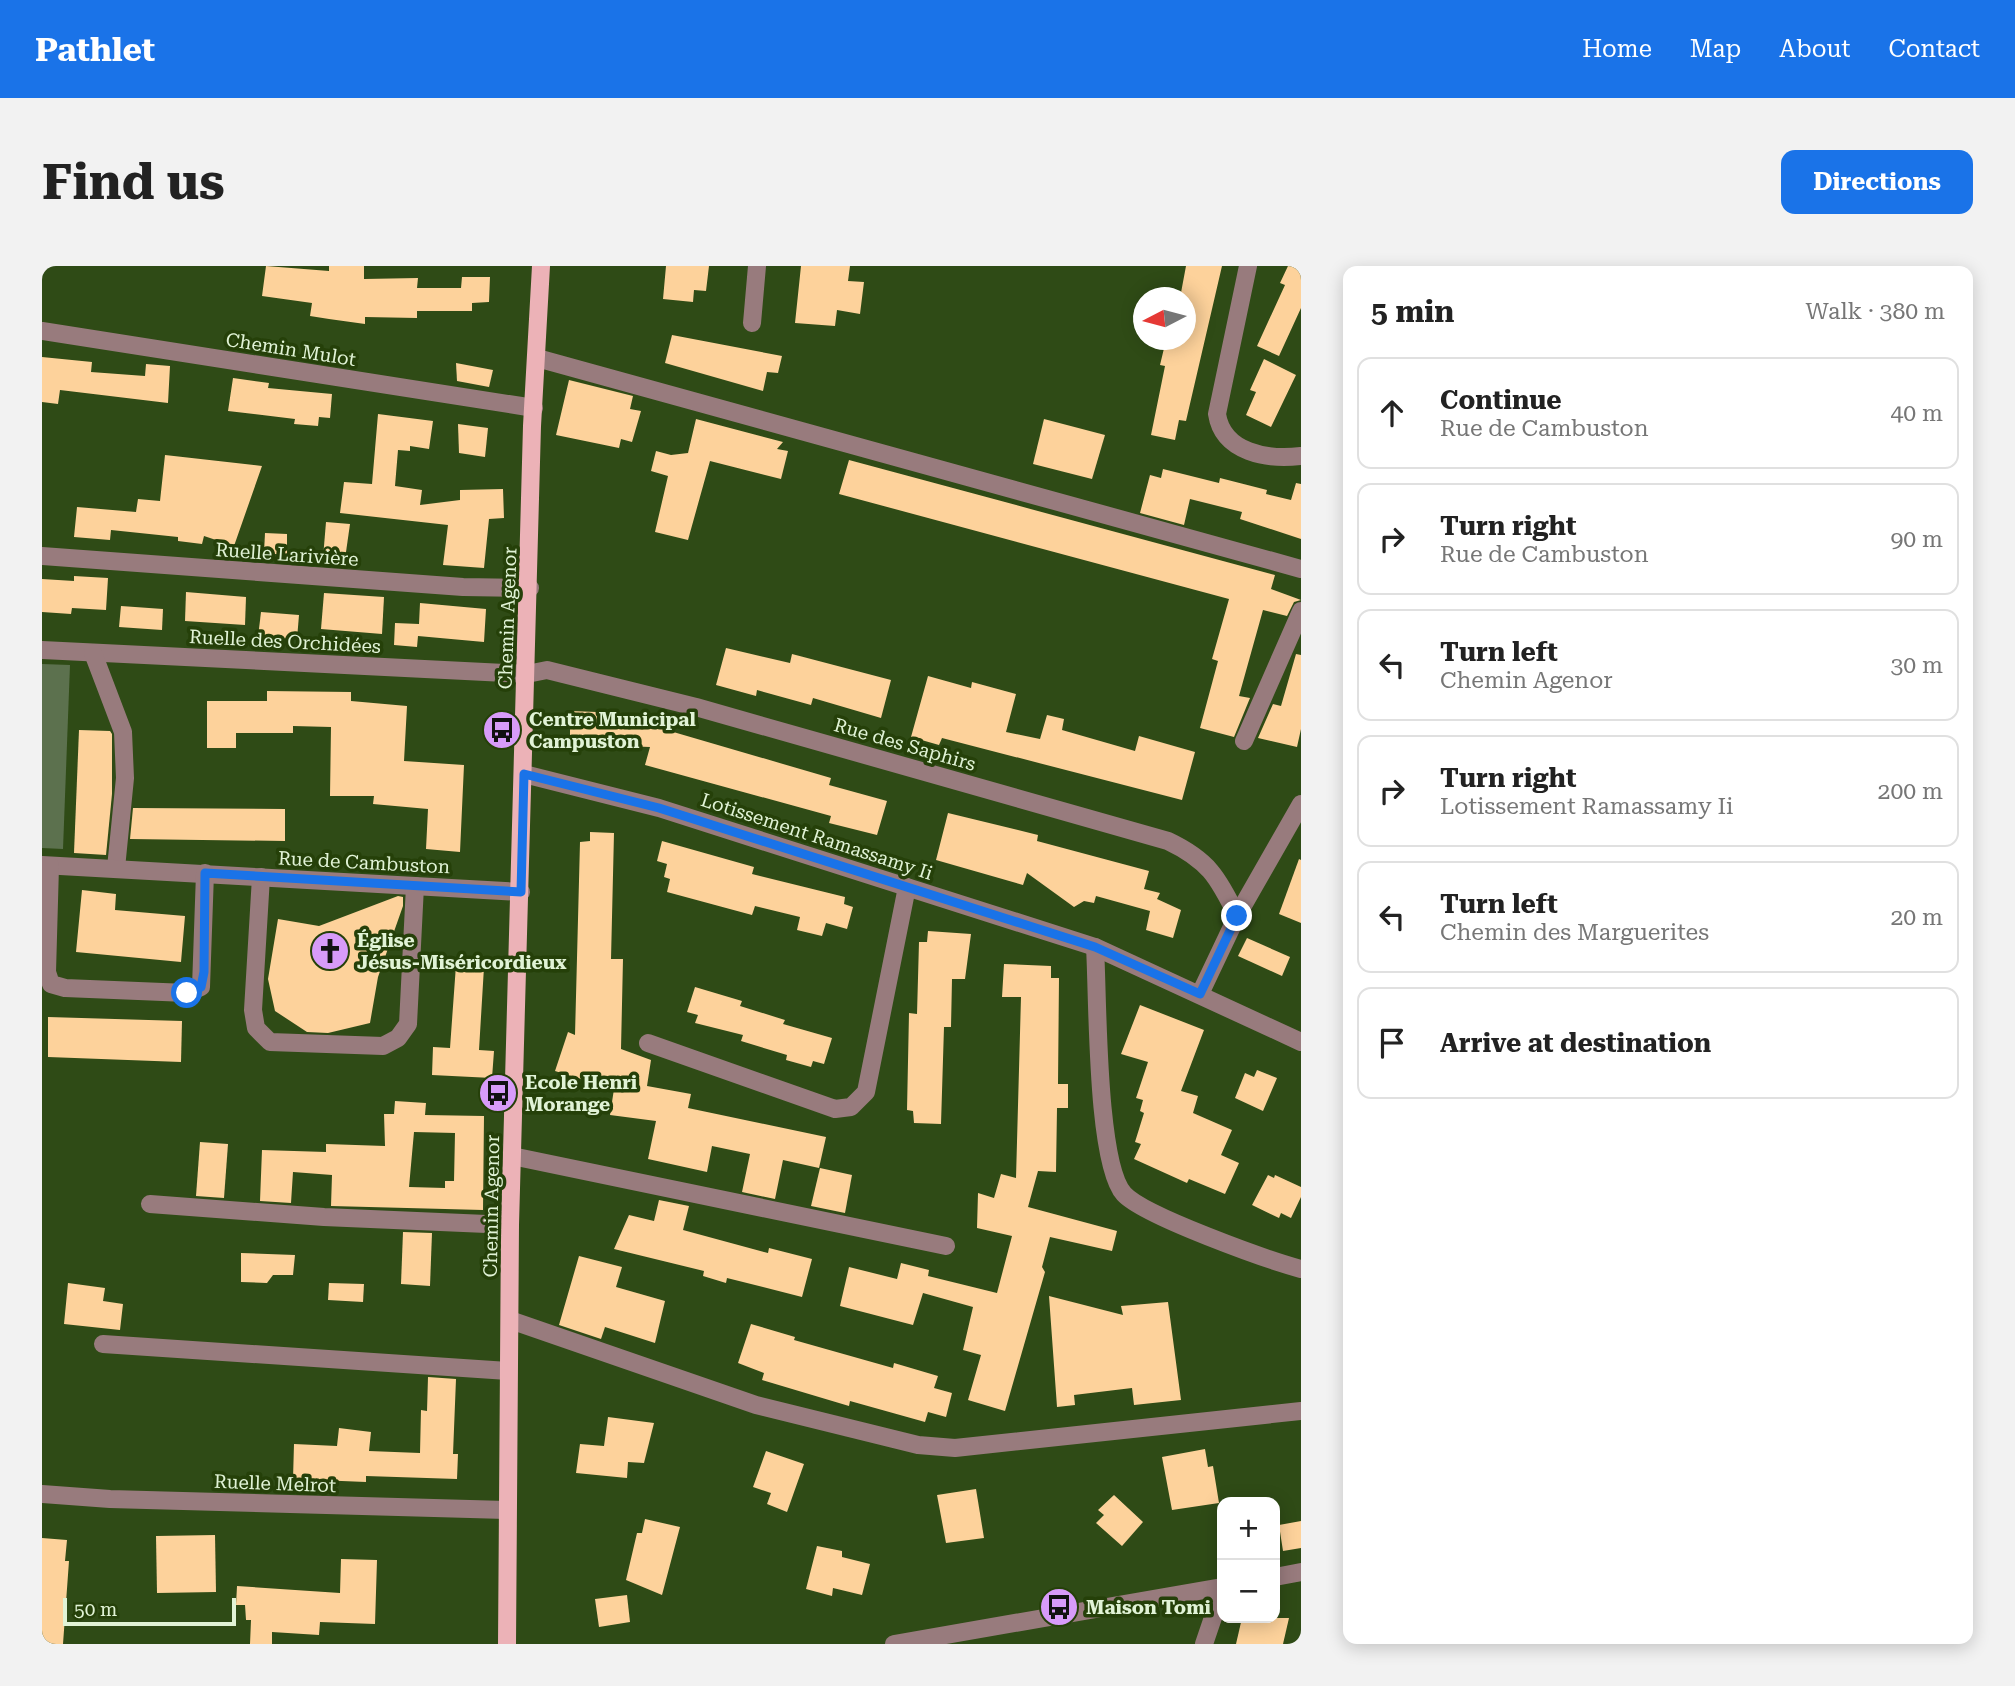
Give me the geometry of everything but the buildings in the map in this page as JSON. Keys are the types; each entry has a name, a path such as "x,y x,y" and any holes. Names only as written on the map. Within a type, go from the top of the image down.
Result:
{"main road":[{"name":"Chemin Agenor","path":"507,1644 510,1225 534,408 541,266"}],"street":[{"path":"752,323 757,266"},
{"path":"1248,266 1217,414 1219,426 1227,439 1262,455 1301,456"},
{"name":"Chemin Mulot","path":"42,331 534,408"},
{"path":"537,358 1301,569"},
{"name":"Ruelle Larivière","path":"42,556 449,586 530,588"},
{"path":"1244,741 1301,611"},
{"name":"Ruelle des Orchidées","path":"42,650 527,674"},
{"path":"93,653 123,732 125,778 116,868"},
{"name":"Rue des Saphirs","path":"527,674 547,670 696,707 1168,841 1195,854 1211,869 1237,916"},
{"name":"Lotissement Ramassamy Ii","path":"524,774 659,808 1095,947 1301,1042"},
{"path":"1200,994 1237,916 1301,804"},
{"name":"Rue de Cambuston","path":"205,873 201,987 187,993 92,989 51,984 47,972 46,865 205,873 521,892"},
{"path":"261,877 253,1010 256,1028 270,1042 383,1046 398,1038 408,1024 415,886"},
{"path":"648,1043 835,1109 851,1107 866,1092 907,887"},
{"path":"1095,947 1105,1130 1115,1180 1137,1206 1275,1262 1301,1269"},
{"path":"512,1156 946,1246"},
{"path":"150,1204 324,1217 510,1225"},
{"path":"510,1321 756,1405 918,1445 955,1448 1301,1411"},
{"path":"103,1344 508,1371"},
{"name":"Ruelle Melrot","path":"42,1494 110,1499 506,1510"},
{"path":"1280,1576 1301,1572"},
{"path":"894,1644 1217,1590"},
{"path":"1205,1644 1217,1605"}],"green space":[{"path":"42,664 70,665 63,849 42,848"}],"place":[{"name":"Centre Municipal Campuston","path":"502,730"},
{"name":"Église Jésus-Miséricordieux","path":"330,951"},
{"name":"Ecole Henri Morange","path":"498,1093"},
{"name":"Maison Tomi","path":"1059,1607"}],"route":[{"path":"187,993 201,987 204,972 205,873 521,892 524,774 546,777 659,808 1095,947 1200,994 1237,916"}]}
